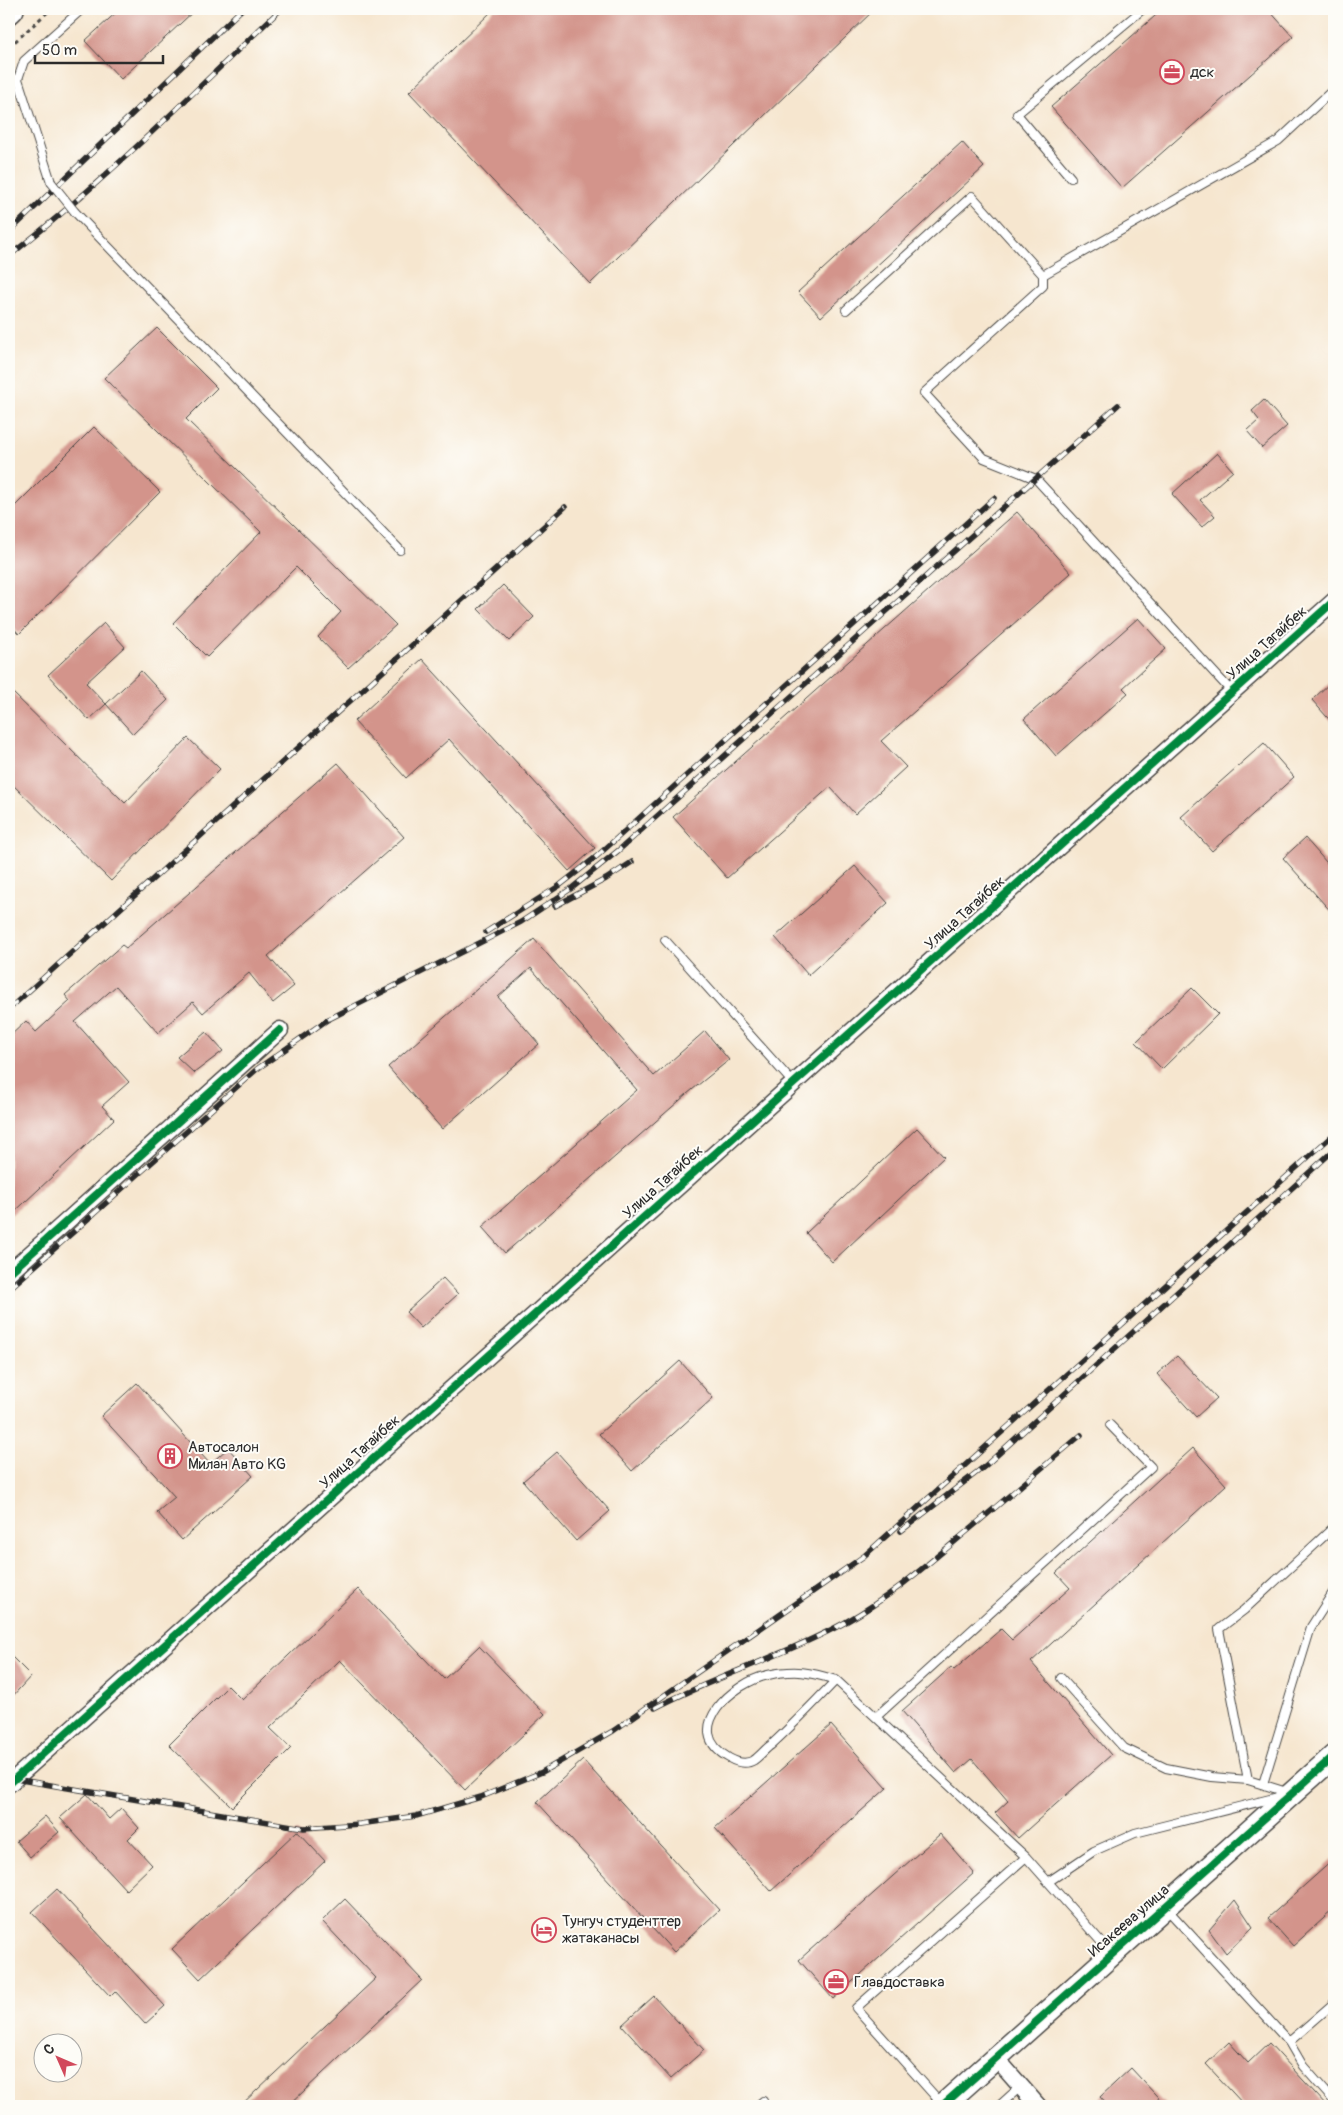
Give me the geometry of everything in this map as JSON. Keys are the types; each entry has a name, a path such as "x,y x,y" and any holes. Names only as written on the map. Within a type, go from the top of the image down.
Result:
{"street":[{"name":"Улица Тагайбек","path":"9,1784 1334,601"},
{"path":"9,1273 280,1030"},
{"name":"Исакеева улица","path":"942,2106 1334,1756"},
{"path":"995,2057 1038,2106"}],"lane":[{"path":"82,9 24,61 18,79 50,182 75,212 400,550"},
{"path":"1071,178 1017,114 1143,9"},
{"path":"1043,275 1278,141 1334,89"},
{"path":"846,310 972,196 1043,275 1043,286 924,393 984,458 1036,479 1232,692"},
{"path":"665,940 794,1084"},
{"path":"876,1718 1151,1467 1110,1425"},
{"path":"1248,1780 1219,1629 1244,1610 1334,1527"},
{"path":"1263,1784 1312,1627 1334,1591"},
{"path":"836,1680 788,1730 752,1761 737,1762 718,1752 708,1732 713,1713 727,1697 747,1683 767,1675 806,1671 836,1680 1026,1857 1112,1954"},
{"path":"1061,1678 1124,1748 1166,1768 1212,1777 1248,1780 1292,1793"},
{"path":"1048,1882 1094,1850 1135,1833 1292,1793"},
{"path":"942,2106 856,2008 1026,1857"},
{"path":"1165,1907 1289,2042 1303,2066 1334,2101"},
{"path":"1289,2042 1334,2003"},
{"path":"999,2106 1020,2087"}],"path":[{"path":"9,47 51,9"}],"building":[{"path":"120,9 196,9 121,79 85,41"},
{"path":"494,9 875,9 590,284 409,92"},
{"name":"дск","path":"1163,9 1268,9 1293,37 1122,188 1051,107"},
{"path":"962,142 984,167 821,317 798,292"},
{"path":"157,328 217,388 186,419 396,625 348,668 318,637 341,612 296,567 207,657 173,623 261,532 104,378"},
{"path":"1264,400 1287,426 1262,448 1247,431 1259,420 1252,411"},
{"path":"94,427 160,492 19,634 9,623 9,512"},
{"path":"1217,453 1233,471 1200,500 1215,516 1202,527 1172,494"},
{"path":"1017,512 1071,573 881,741 906,767 855,814 830,787 727,878 673,817"},
{"path":"503,585 534,617 509,641 478,609"},
{"path":"1138,618 1166,649 1123,688 1128,693 1056,756 1024,719"},
{"path":"104,623 125,647 86,683 106,704 89,720 48,675"},
{"path":"422,659 595,848 569,871 449,739 406,778 354,721"},
{"path":"141,671 168,700 133,734 106,704"},
{"path":"1334,679 1334,725 1312,700"},
{"path":"9,689 125,803 188,738 220,769 111,881 9,781"},
{"path":"1264,743 1294,777 1212,851 1181,817"},
{"path":"338,763 404,837 268,956 294,986 273,1003 249,973 203,1013 193,1002 158,1033 116,986 75,1022 129,1082 102,1106 114,1119 9,1217 9,1037 26,1021 36,1032 70,1001 65,995 122,945 126,948"},
{"path":"1305,838 1334,871 1334,915 1283,858"},
{"path":"855,866 888,903 808,975 775,937"},
{"path":"534,939 654,1076 705,1031 729,1060 687,1094 505,1253 482,1227 637,1090 531,968 498,997 539,1044 442,1129 388,1067"},
{"path":"1192,988 1218,1014 1162,1069 1136,1042"},
{"path":"206,1032 223,1051 194,1073 177,1057"},
{"path":"917,1128 944,1157 832,1262 806,1233"},
{"path":"443,1278 458,1294 421,1328 406,1312"},
{"path":"1177,1356 1217,1398 1196,1417 1157,1374"},
{"path":"680,1361 713,1398 632,1471 599,1434"},
{"name":"Автосалон Милан Авто KG","path":"137,1383 210,1464 228,1448 253,1476 182,1540 157,1512 175,1497 101,1416"},
{"path":"1193,1448 1226,1485 1031,1662 1111,1755 1018,1838 995,1813 1008,1801 972,1759 956,1773 902,1711 951,1667 954,1670 1001,1629 1012,1640 1070,1588 1056,1573"},
{"path":"557,1452 610,1511 576,1541 523,1481"},
{"path":"358,1589 444,1679 479,1646 545,1714 465,1790 340,1660 270,1728 291,1748 232,1807 169,1745 228,1686 242,1700"},
{"path":"9,1654 31,1676 9,1700"},
{"path":"831,1725 887,1788 771,1891 715,1828"},
{"path":"583,1760 719,1910 674,1952 537,1802"},
{"path":"87,1794 109,1819 121,1808 139,1828 128,1839 152,1865 126,1890 60,1818"},
{"path":"45,1816 59,1832 30,1857 16,1841"},
{"path":"297,1831 325,1861 200,1979 172,1949"},
{"path":"940,1834 974,1873 833,1999 799,1960"},
{"path":"1334,1859 1334,1909 1293,1946 1268,1918"},
{"path":"57,1889 165,2006 145,2024 115,1991 110,1996 32,1912"},
{"path":"345,1899 422,1980 288,2106 240,2106 376,1978 322,1921"},
{"path":"1235,1900 1253,1927 1226,1953 1209,1930"},
{"path":"654,1996 704,2050 671,2079 622,2025"},
{"path":"1229,2042 1248,2063 1269,2043 1327,2106 1245,2106 1206,2064"},
{"path":"1131,2068 1166,2106 1108,2106 1100,2097"}],"railway":[{"path":"9,232 242,9"},
{"path":"9,256 80,198 281,9"},
{"path":"9,1289 257,1069 327,1020 521,922 572,888 619,850 1118,405"},
{"path":"486,932 559,886 596,857 994,498"},
{"path":"9,1009 565,507"},
{"path":"555,906 606,879 632,862"},
{"path":"9,1778 304,1828 360,1824 416,1816 481,1797 542,1772 613,1731 864,1556 1334,1134"},
{"path":"901,1531 985,1466 1334,1150"},
{"path":"655,1708 798,1646 861,1613 922,1569 1081,1435"}],"cycle path":[{"path":"9,1784 1334,601"},
{"path":"9,1273 280,1030"},
{"path":"942,2106 1334,1756"}],"place":[{"name":"дск","path":"1172,72"},
{"name":"Автосалон Милан Авто KG","path":"170,1456"},
{"name":"Тунгуч студенттер жатаканасы","path":"544,1930"},
{"name":"Главдоставка","path":"836,1982"}]}
